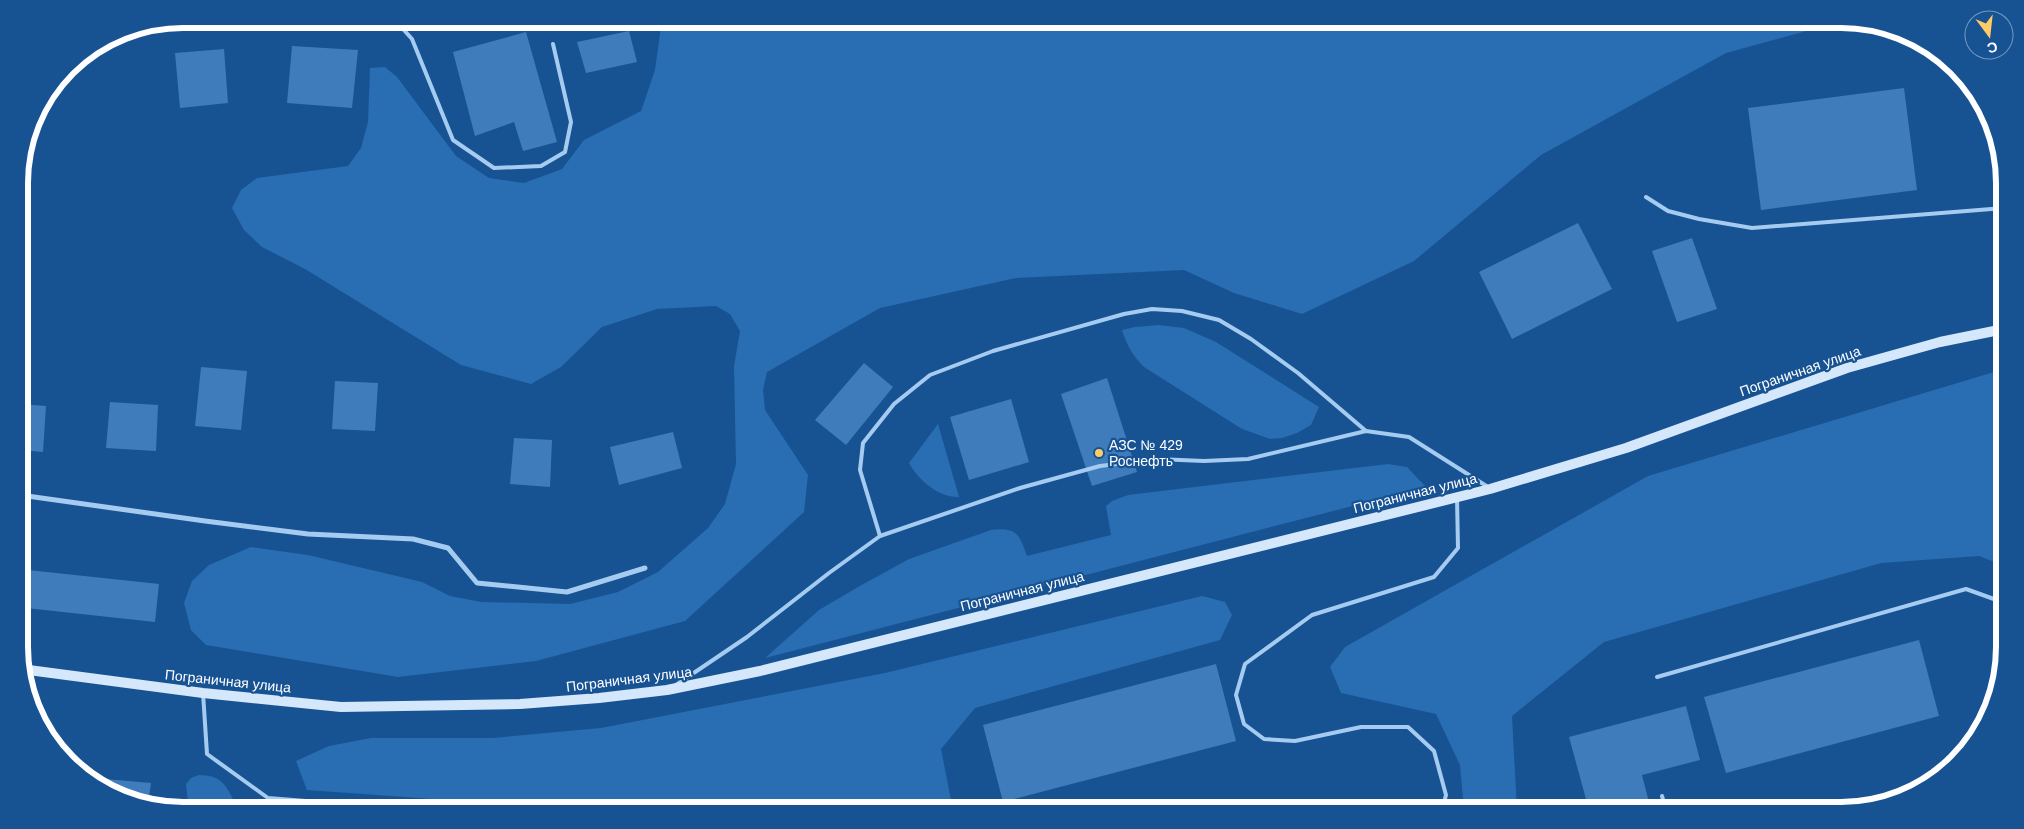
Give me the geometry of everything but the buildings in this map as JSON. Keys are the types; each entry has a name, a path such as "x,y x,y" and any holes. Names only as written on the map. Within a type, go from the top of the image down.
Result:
{"main road":[{"name":"Пограничная улица","path":"29,670 202,693 341,707 520,704 599,698 667,690 760,672 1490,489 1626,448 1847,368 1940,342 1996,331"}],"street":[{"path":"28,496 308,534 413,539 448,548 477,583 567,592 644,568"}],"lane":[{"path":"402,28 412,40 453,140 494,168 541,166 565,152 571,122 553,44"},
{"path":"1646,198 1668,211 1699,219 1752,228 1996,209"},
{"path":"880,536 860,470 863,443 894,404 930,374 992,351 1124,314 1152,309 1182,311 1218,320 1251,339 1298,373 1366,431"},
{"path":"667,690 747,637 880,536 1020,488 1100,466 1157,459 1204,461 1248,459 1366,431 1409,437 1490,489"},
{"path":"1444,801 1446,795 1434,751 1408,727 1361,727 1295,741 1264,739 1244,724 1236,695 1245,664 1312,616 1434,577 1458,548 1457,496"},
{"path":"1657,677 1966,589 1996,600"},
{"path":"202,693 206,754 268,798 317,802"},
{"path":"1662,796 1663,801"}],"shaded area":[{"path":"661,28 1818,28 1726,53 1541,155 1414,261 1302,314 1234,293 1184,270 1016,278 880,308 767,372 763,390 765,410 808,475 804,512 685,621 536,661 398,677 206,645 191,630 184,603 192,581 209,565 251,547 308,555 422,582 450,596 481,602 570,604 618,592 658,572 708,528 725,504 736,464 734,366 740,331 730,314 716,306 657,309 602,327 561,367 531,384 461,365 305,269 262,247 244,230 232,208 241,190 257,178 348,166 361,148 368,122 370,68 385,67 397,77 456,156 489,178 524,183 562,169 584,140 641,111 655,70"},
{"path":"1159,325 1184,328 1216,342 1319,407 1311,425 1297,433 1282,438 1270,439 1242,429 1144,367 1131,350 1122,330"},
{"path":"1996,371 1996,563 1979,556 1881,563 1604,642 1512,716 1517,801 1463,801 1460,765 1436,714 1341,693 1330,667 1345,647 1648,476"},
{"path":"938,424 959,497 951,497 930,487 918,476 909,463"},
{"path":"1388,464 1407,467 1426,487 765,658 819,610 858,587 909,559 991,530 1012,531 1022,542 1027,556 1111,535 1106,506 1112,501 1128,495"},
{"path":"1202,596 1225,602 1232,615 1220,640 975,708 941,749 951,800 953,802 472,802 307,790 296,761 329,746 371,738 493,738 601,728 885,673"},
{"path":"199,775 215,778 225,785 235,802 188,802 186,784 191,778"}],"place":[{"name":"АЗС № 429 Роснефть","path":"1099,453"}]}
